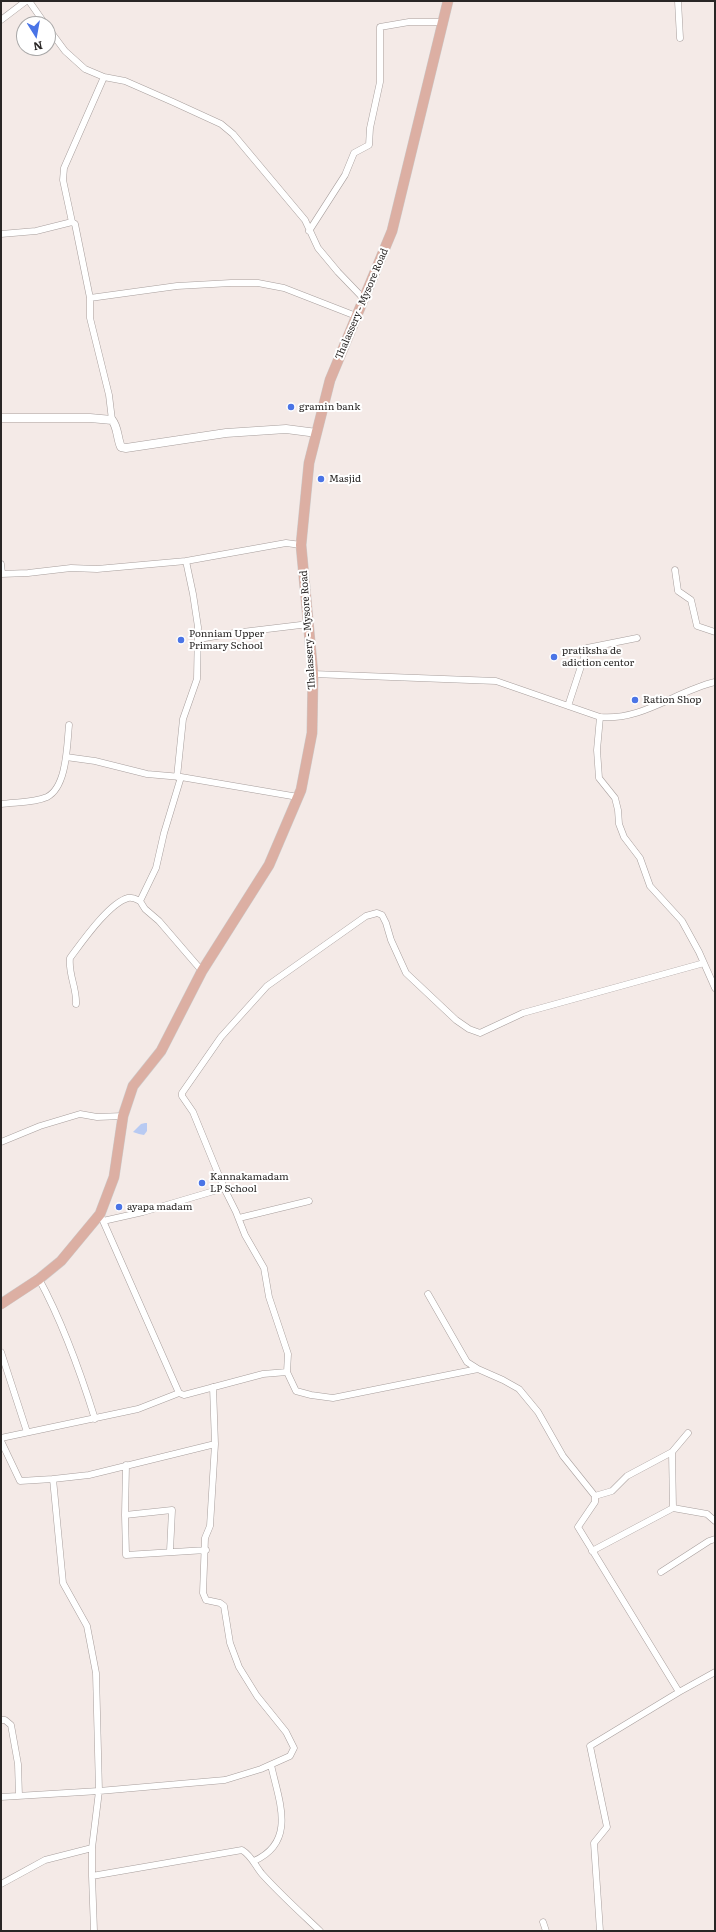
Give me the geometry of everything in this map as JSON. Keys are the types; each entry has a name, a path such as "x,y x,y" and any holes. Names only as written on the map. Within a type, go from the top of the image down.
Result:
{"main road":[{"name":"Thalassery - Mysore Road","path":"1,1304 39,1279 61,1261 101,1218 114,1177 126,1101 133,1086 161,1051 202,971 269,865 298,797 312,733 313,674 301,545 309,463 330,380 392,231 448,1"}],"street":[{"path":"1,20 28,1 39,16"},
{"path":"678,1 680,38"},
{"path":"309,231 345,175 354,153 369,145 370,128 380,82 380,26 409,22 443,22"},
{"path":"56,38 65,50 85,69 104,77 125,81 221,124 233,134 306,220 309,231 318,248 338,272 364,299"},
{"path":"104,77 64,168 63,180 72,222 75,224 79,243 90,298 90,318 109,395 112,420 115,424 122,447 126,448 226,433 286,429 316,433"},
{"path":"1,234 36,231 72,222"},
{"path":"90,298 177,286 258,283 284,288 356,316"},
{"path":"1,418 112,420"},
{"path":"1,564 2,574 28,573 71,568 97,569 186,561 286,543 301,545"},
{"path":"140,901 156,868 179,777 183,719 197,678 199,640 193,594 186,561"},
{"path":"676,570 678,591 691,600 697,626 715,632"},
{"path":"199,640 234,633 309,624"},
{"path":"568,706 587,648 637,638"},
{"path":"313,674 496,681 600,717 614,718 630,716 700,685 715,682"},
{"path":"600,717 597,750 599,778 602,784 615,798 619,824 624,837 640,858 650,886 682,921 715,988"},
{"path":"1,804 40,799 54,792 61,780 66,757 69,725"},
{"path":"66,757 95,761 135,772 179,777 298,797"},
{"path":"76,1004 76,994 69,967 70,958 108,912 127,899 135,898 140,901 145,909 159,920 202,971"},
{"path":"478,1369 333,1398 296,1391 287,1372 288,1354 269,1298 264,1268 245,1235 193,1112 182,1096 183,1090 221,1037 267,986 366,916 377,913 382,915 386,923 391,940 406,973 456,1020 469,1029 480,1033 524,1013 704,963"},
{"path":"1,1142 40,1126 80,1114 97,1117 123,1116"},
{"path":"179,1393 101,1218 143,1212 224,1188"},
{"path":"239,1218 309,1200"},
{"path":"39,1279 55,1309 82,1378 95,1419"},
{"path":"428,1294 467,1362 519,1389 538,1412 563,1456 595,1496 594,1502 578,1527 679,1692"},
{"path":"1,1352 27,1432"},
{"path":"216,1444 89,1475 20,1481 1,1440 27,1432 138,1409 179,1393 184,1394 264,1374 287,1372"},
{"path":"1,1797 99,1791 225,1780 261,1769 290,1756 294,1748 286,1732 257,1696 239,1667 230,1643 224,1606 220,1603 206,1600 203,1593 203,1571 206,1550 205,1538 210,1526 216,1444 213,1387"},
{"path":"595,1496 612,1491 627,1476 672,1452 688,1433"},
{"path":"672,1452 673,1508"},
{"path":"126,1465 126,1555 206,1550"},
{"path":"53,1479 63,1583 87,1626 96,1674 99,1791 92,1848 94,1931"},
{"path":"592,1551 673,1508 707,1514 715,1521"},
{"path":"125,1515 172,1510 170,1552"},
{"path":"661,1572 709,1541 715,1539"},
{"path":"600,1931 594,1843 607,1826 590,1746 715,1672"},
{"path":"1,1720 5,1720 11,1725 18,1764 19,1796"},
{"path":"254,1861 269,1853 276,1846 281,1832 282,1819 271,1765"},
{"path":"1,1884 45,1860 92,1848"},
{"path":"92,1876 242,1850 254,1861 260,1872 320,1931"},
{"path":"543,1922 546,1931"}],"water":[{"path":"147,1123 147,1131 144,1135 133,1132 141,1124"}],"place":[{"name":"gramin bank","path":"291,407"},
{"name":"Masjid","path":"321,479"},
{"name":"Ponniam Upper Primary School","path":"181,640"},
{"name":"pratiksha de adiction centor","path":"554,657"},
{"name":"Ration Shop","path":"635,700"},
{"name":"Kannakamadam LP School","path":"202,1183"},
{"name":"ayapa madam","path":"119,1207"}]}
